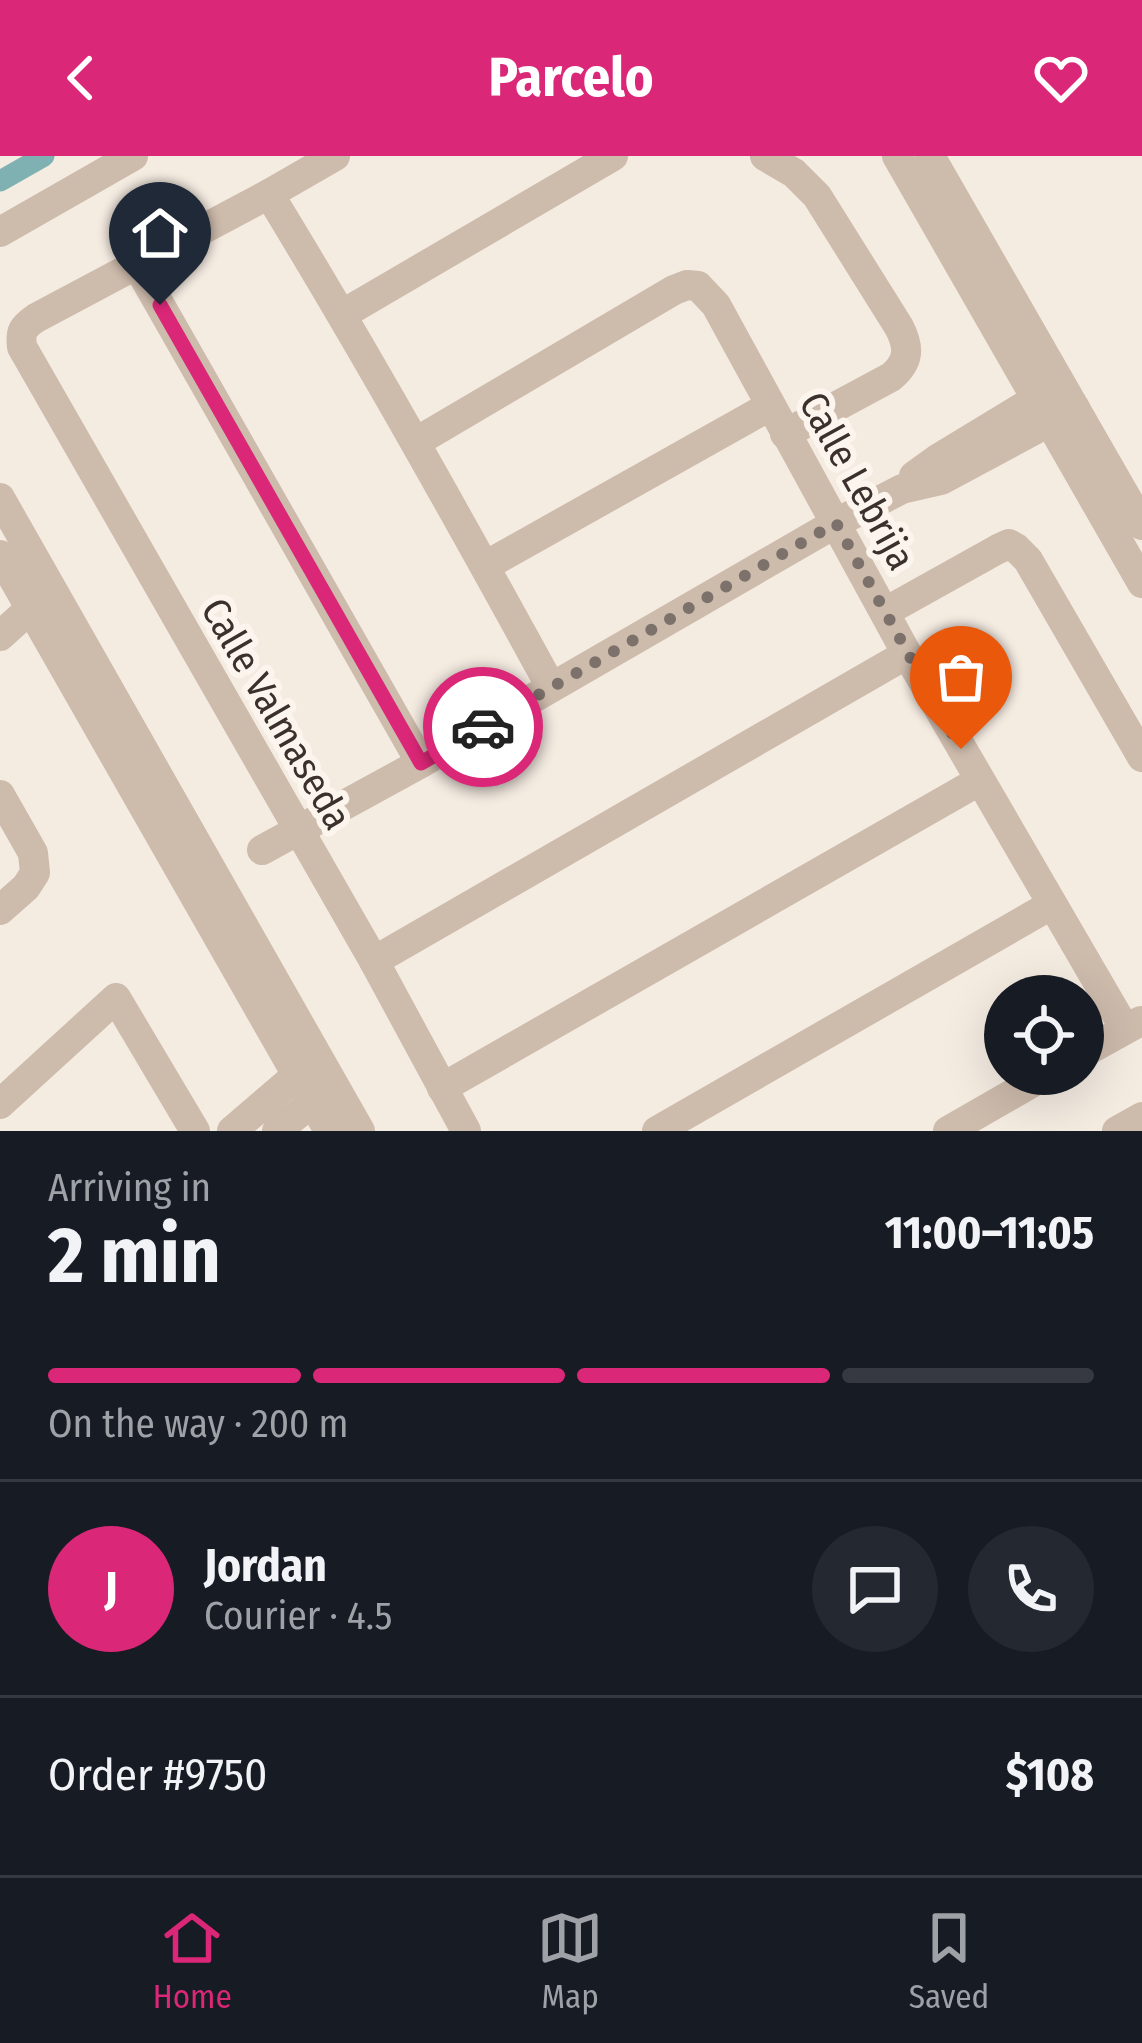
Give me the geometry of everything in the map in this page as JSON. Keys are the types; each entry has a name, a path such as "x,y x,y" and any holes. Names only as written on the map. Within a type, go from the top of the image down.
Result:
{"street":[{"path":"0,232 133,156"},
{"path":"335,156 136,263 421,763"},
{"path":"343,314 613,156"},
{"path":"765,156 794,173 817,196 907,347 907,358 891,377 785,434"},
{"path":"897,156 1056,403 1142,525"},
{"path":"930,156 1142,583"},
{"path":"269,194 343,314 551,687"},
{"name":"Calle Valmaseda","path":"136,263 24,327 20,334 28,360 374,961 466,1131"},
{"name":"Calle Lebrija","path":"416,442 674,290 698,286 716,304 1051,905 1133,1025"},
{"path":"262,850 836,523 902,489 941,480 1056,403"},
{"path":"485,566 770,406"},
{"path":"0,498 316,1079 329,1131"},
{"path":"885,612 1009,544 1028,560 1142,758"},
{"path":"11,586 316,1079 360,1131"},
{"path":"0,636 11,586"},
{"path":"374,961 907,654"},
{"path":"442,1088 979,781"},
{"path":"0,795 33,854 35,873 0,910"},
{"path":"657,1131 1051,905"},
{"path":"0,1104 116,998 191,1129"},
{"path":"1104,1041 1133,1025"},
{"path":"232,1131 316,1079"},
{"path":"278,1131 316,1079"},
{"path":"948,1131 1011,1095"},
{"path":"1118,1131 1142,1117"}],"waterway":[{"path":"0,181 44,156"}],"way so far":[{"path":"483,727 836,523 961,749"}],"route":[{"path":"160,305 421,763 483,727"}]}
